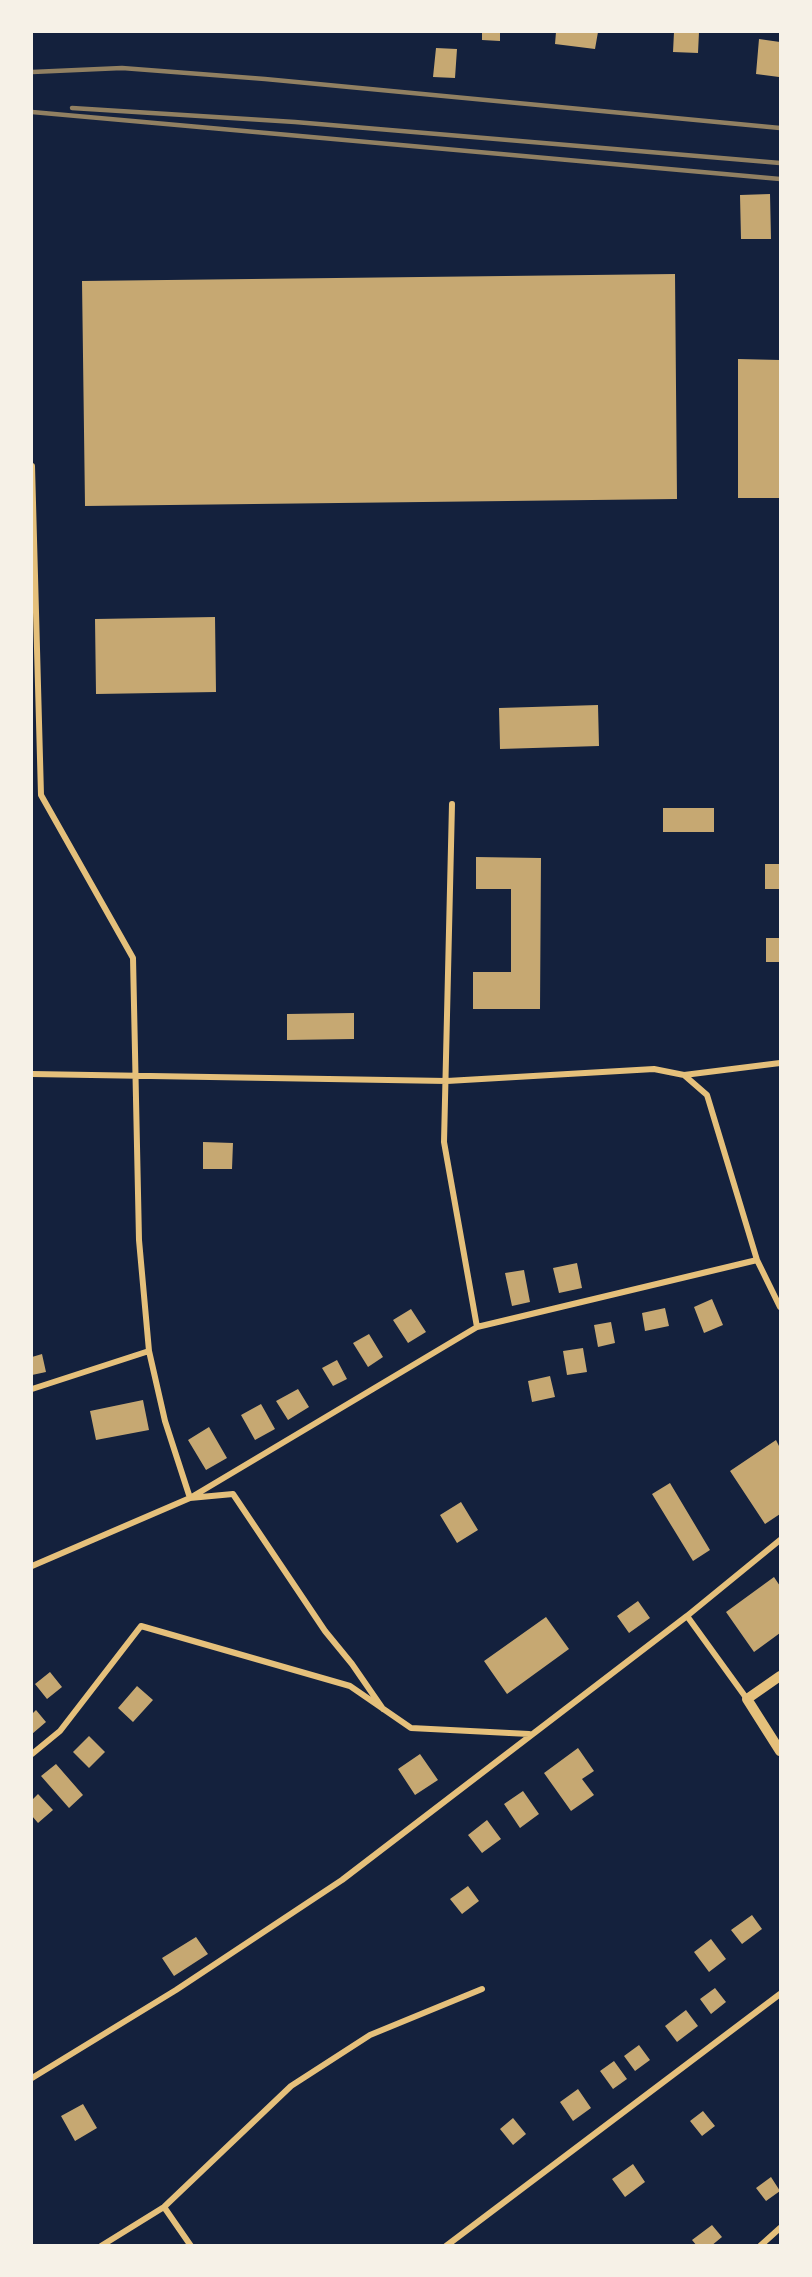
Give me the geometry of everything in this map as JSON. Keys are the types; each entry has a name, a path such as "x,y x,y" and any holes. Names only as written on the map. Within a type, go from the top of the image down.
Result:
{"street":[{"path":"32,466 33,584 40,795 133,958 139,1240 149,1351 165,1421 190,1498"},
{"path":"32,774 40,774"},
{"path":"452,804 444,1142 477,1327"},
{"path":"32,1074 447,1081 654,1069 684,1075 780,1063"},
{"path":"684,1075 707,1095 757,1260 780,1307"},
{"path":"32,1566 190,1498 477,1327 757,1260"},
{"path":"32,1389 149,1351"},
{"path":"190,1498 233,1494 324,1631 352,1664 383,1709"},
{"path":"32,2078 176,1990 342,1880 687,1616 780,1540"},
{"path":"687,1616 747,1699 780,1750"},
{"path":"32,1754 60,1731 141,1626 350,1686 411,1728 530,1734"},
{"path":"747,1699 780,1676"},
{"path":"101,2246 164,2207 291,2086 370,2035 482,1989"},
{"path":"446,2246 780,1994"},
{"path":"164,2207 191,2246"},
{"path":"760,2246 780,2228"}],"building":[{"path":"482,32 500,32 500,41 482,40"},
{"path":"556,32 598,32 595,49 555,44"},
{"path":"674,32 699,32 698,53 673,52"},
{"path":"759,39 780,42 779,77 756,74"},
{"path":"436,48 457,49 455,78 433,77"},
{"path":"770,194 771,239 741,239 740,195"},
{"path":"675,274 677,499 85,506 82,281"},
{"path":"738,359 780,360 780,498 738,498"},
{"path":"215,617 216,692 96,694 95,619"},
{"path":"598,705 599,746 500,749 499,708"},
{"path":"663,808 714,808 714,832 663,832"},
{"path":"476,857 541,858 540,1009 473,1009 473,972 511,972 511,889 476,889"},
{"path":"765,864 780,864 780,889 765,889"},
{"path":"766,938 780,938 780,962 766,962"},
{"path":"354,1013 354,1039 287,1040 287,1014"},
{"path":"203,1142 233,1143 232,1169 203,1169"},
{"path":"577,1263 582,1288 559,1293 553,1268"},
{"path":"524,1270 530,1302 512,1306 505,1273"},
{"path":"712,1299 723,1325 704,1333 694,1307"},
{"path":"665,1308 669,1326 645,1331 642,1313"},
{"path":"411,1309 426,1332 408,1343 393,1320"},
{"path":"611,1322 615,1343 598,1347 594,1325"},
{"path":"369,1334 383,1357 368,1367 353,1343"},
{"path":"583,1348 587,1372 567,1375 563,1351"},
{"path":"42,1354 46,1372 32,1375 32,1357"},
{"path":"337,1360 347,1379 333,1386 322,1368"},
{"path":"550,1376 555,1397 532,1402 528,1381"},
{"path":"298,1389 309,1407 288,1420 276,1401"},
{"path":"143,1400 149,1430 96,1440 90,1411"},
{"path":"261,1404 275,1429 255,1440 241,1415"},
{"path":"209,1427 227,1458 206,1470 188,1440"},
{"path":"776,1440 780,1448 780,1514 765,1524 730,1471"},
{"path":"670,1483 710,1550 693,1561 652,1494"},
{"path":"461,1502 478,1530 457,1543 440,1515"},
{"path":"774,1577 780,1586 780,1633 754,1652 726,1612"},
{"path":"638,1601 650,1618 629,1633 617,1616"},
{"path":"546,1617 569,1649 507,1694 484,1661"},
{"path":"50,1672 62,1687 47,1699 35,1684"},
{"path":"137,1686 153,1700 133,1722 118,1708"},
{"path":"36,1710 46,1722 32,1734 32,1714"},
{"path":"89,1736 105,1752 89,1768 73,1752"},
{"path":"578,1748 594,1771 582,1779 594,1795 571,1811 544,1773"},
{"path":"420,1754 438,1780 415,1795 398,1769"},
{"path":"56,1764 83,1795 69,1808 41,1776"},
{"path":"523,1791 539,1814 520,1828 504,1804"},
{"path":"38,1794 53,1810 38,1823 32,1816 32,1800"},
{"path":"487,1820 501,1839 482,1853 468,1835"},
{"path":"468,1886 479,1901 462,1914 450,1899"},
{"path":"752,1915 762,1929 742,1944 731,1930"},
{"path":"196,1937 208,1954 174,1976 162,1958"},
{"path":"711,1939 726,1959 709,1972 694,1952"},
{"path":"715,1988 726,2002 711,2014 700,1999"},
{"path":"686,2010 698,2026 677,2042 665,2026"},
{"path":"639,2045 650,2060 635,2071 624,2056"},
{"path":"614,2061 627,2079 613,2089 600,2071"},
{"path":"578,2089 591,2108 573,2121 560,2102"},
{"path":"83,2104 97,2128 75,2141 61,2116"},
{"path":"703,2111 715,2126 702,2136 690,2121"},
{"path":"513,2118 526,2134 513,2145 500,2129"},
{"path":"633,2164 645,2182 625,2197 612,2179"},
{"path":"771,2177 780,2191 766,2201 756,2188"},
{"path":"712,2225 722,2237 711,2246 697,2246 692,2240"}],"railway":[{"path":"32,72 122,68 265,79 780,128"},
{"path":"72,108 295,122 780,163"},
{"path":"32,112 780,179"}]}
